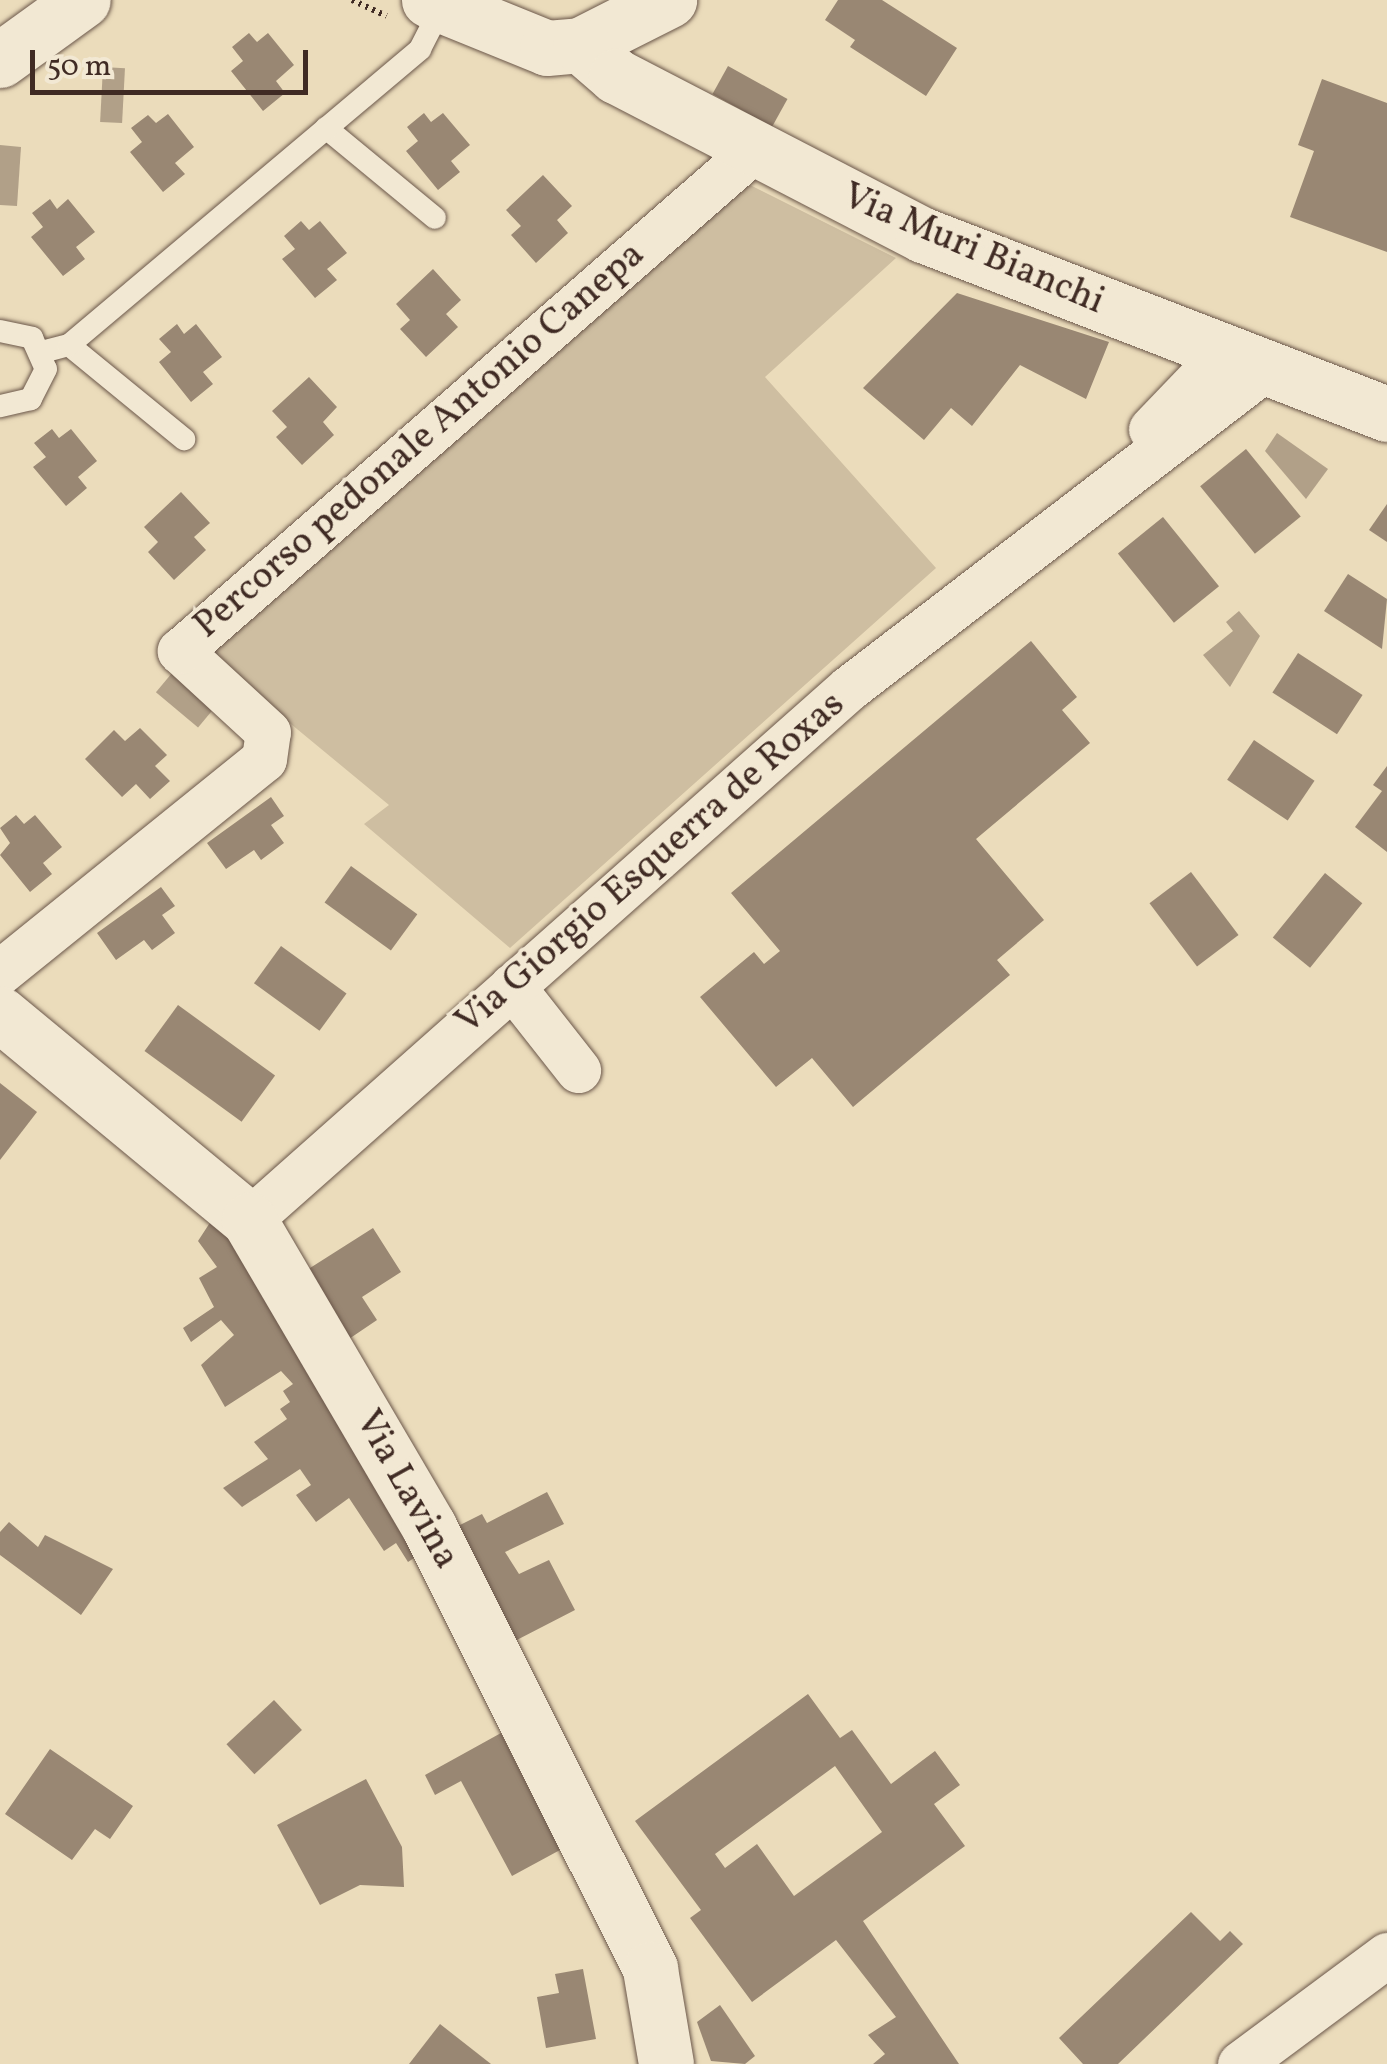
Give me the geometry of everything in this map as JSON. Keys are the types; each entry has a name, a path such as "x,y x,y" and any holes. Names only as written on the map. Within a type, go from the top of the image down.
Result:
{"street":[{"path":"433,14 547,48 580,45 668,0"},
{"path":"0,60 51,9"},
{"name":"Via Muri Bianchi","path":"580,45 616,76 923,235 1387,414"},
{"name":"Percorso pedonale Antonio Canepa","path":"0,972 264,759 268,732 180,651 755,149"},
{"name":"Via Giorgio Esquerra de Roxas","path":"249,1220 849,688 1063,520 1245,361"},
{"path":"512,986 578,1070"},
{"name":"Via Lavina","path":"0,1014 249,1220 429,1526 641,1952 666,2064"},
{"path":"1240,2064 1387,1955"}],"lane":[{"path":"42,352 69,345 420,49 433,14"},
{"path":"326,128 434,218"},
{"path":"0,331 32,338 42,352 42,385 31,399 0,406"},
{"path":"69,345 184,440"}],"path":[{"path":"352,0 433,14"}],"shaded area":[{"path":"103,67 125,68 122,123 100,122"},
{"path":"0,145 21,147 17,206 0,205"},
{"path":"744,182 896,258 765,377 936,568 510,948 364,824 389,805 199,648"},
{"path":"1277,433 1328,469 1306,499 1265,451"},
{"path":"1239,611 1260,636 1230,687 1203,655 1233,631 1226,622"},
{"path":"172,673 214,708 198,728 156,692"}],"building":[{"path":"838,0 882,0 957,48 926,96 850,47 855,40 825,20"},
{"path":"249,33 257,42 268,33 294,65 276,81 285,93 263,111 231,71 243,61 232,47"},
{"path":"728,66 787,99 772,127 712,94"},
{"path":"1322,79 1387,103 1387,252 1290,217 1314,151 1298,145"},
{"path":"424,113 431,122 443,113 470,145 451,161 460,172 438,190 406,151 418,141 407,127"},
{"path":"168,114 194,147 175,163 185,174 163,192 130,152 142,142 131,128 148,115 156,123"},
{"path":"543,175 572,206 557,220 568,233 536,263 511,235 521,226 506,210"},
{"path":"50,199 57,209 68,199 95,232 76,247 85,259 63,276 31,237 43,227 32,213"},
{"path":"301,221 309,230 320,221 347,253 327,269 337,280 315,298 282,259 295,249 284,236"},
{"path":"433,269 461,300 446,314 458,327 426,357 400,329 410,320 396,304"},
{"path":"957,293 1109,342 1086,399 1020,365 972,426 951,408 924,440 863,388"},
{"path":"177,324 184,334 196,324 222,357 203,372 213,384 191,402 159,362 171,352 159,339"},
{"path":"309,377 337,407 323,422 334,435 302,465 276,437 287,427 272,411"},
{"path":"52,429 59,438 71,429 97,461 78,477 87,488 66,506 33,467 46,457 34,443"},
{"path":"1246,449 1301,517 1255,554 1200,486"},
{"path":"181,492 210,523 194,537 206,550 174,580 148,552 158,542 144,527"},
{"path":"1387,504 1387,542 1369,530"},
{"path":"1163,517 1219,586 1174,623 1118,554"},
{"path":"1348,574 1387,599 1382,649 1324,611"},
{"path":"1031,641 1077,697 1062,710 1090,743 976,839 1044,920 997,960 1010,975 853,1107 812,1058 776,1087 700,997 754,952 764,964 780,951 731,893"},
{"path":"1298,653 1363,695 1337,734 1272,692"},
{"path":"140,728 167,755 155,766 170,781 150,799 136,784 122,797 85,759 114,730 125,741"},
{"path":"1254,740 1315,781 1288,821 1227,780"},
{"path":"1387,766 1387,852 1355,827 1382,791 1373,785"},
{"path":"271,797 284,816 271,825 284,843 261,860 254,850 226,869 207,843"},
{"path":"16,815 24,824 35,815 62,847 43,863 52,874 30,892 0,855 10,843 0,828"},
{"path":"351,866 417,914 391,951 325,902"},
{"path":"1191,872 1239,935 1197,966 1149,903"},
{"path":"1325,873 1362,903 1310,968 1273,938"},
{"path":"161,887 175,906 162,915 175,933 152,950 144,940 116,960 97,933"},
{"path":"281,946 347,994 319,1031 254,983"},
{"path":"178,1005 275,1076 242,1122 144,1051"},
{"path":"0,1083 37,1112 0,1160"},
{"path":"213,1218 229,1229 420,1554 408,1562 396,1543 384,1551 349,1498 316,1522 296,1495 311,1485 300,1469 242,1507 223,1488 268,1459 254,1442 287,1419 280,1409 290,1402 283,1391 293,1384 281,1371 225,1407 201,1365 234,1335 221,1320 191,1342 183,1328 214,1307 199,1278 217,1267 198,1241"},
{"path":"373,1228 401,1272 362,1297 377,1320 343,1343 299,1275"},
{"path":"547,1492 564,1524 505,1552 519,1574 549,1560 575,1610 509,1644 450,1530 482,1514 487,1523"},
{"path":"9,1522 38,1547 45,1535 113,1569 81,1615 0,1555 0,1532"},
{"path":"808,1694 840,1738 852,1730 891,1784 935,1751 960,1785 934,1804 965,1846 863,1921 959,2064 873,2064 885,2054 868,2035 896,2017 836,1940 752,2002 690,1918 701,1910 635,1821","holes":["835,1766 882,1832 794,1896 757,1844 725,1868 715,1854"]},
{"path":"274,1700 302,1730 254,1774 226,1744"},
{"path":"501,1733 560,1850 512,1876 461,1781 435,1795 425,1775"},
{"path":"50,1749 133,1806 110,1839 95,1829 72,1860 5,1814"},
{"path":"366,1779 402,1847 404,1887 360,1885 320,1905 277,1825"},
{"path":"1191,1912 1220,1941 1230,1931 1243,1944 1118,2064 1083,2064 1059,2038"},
{"path":"583,1969 596,2039 546,2048 537,1997 559,1993 555,1974"},
{"path":"720,2005 755,2056 745,2064 711,2061 697,2022"},
{"path":"440,2024 491,2064 409,2064"}]}
